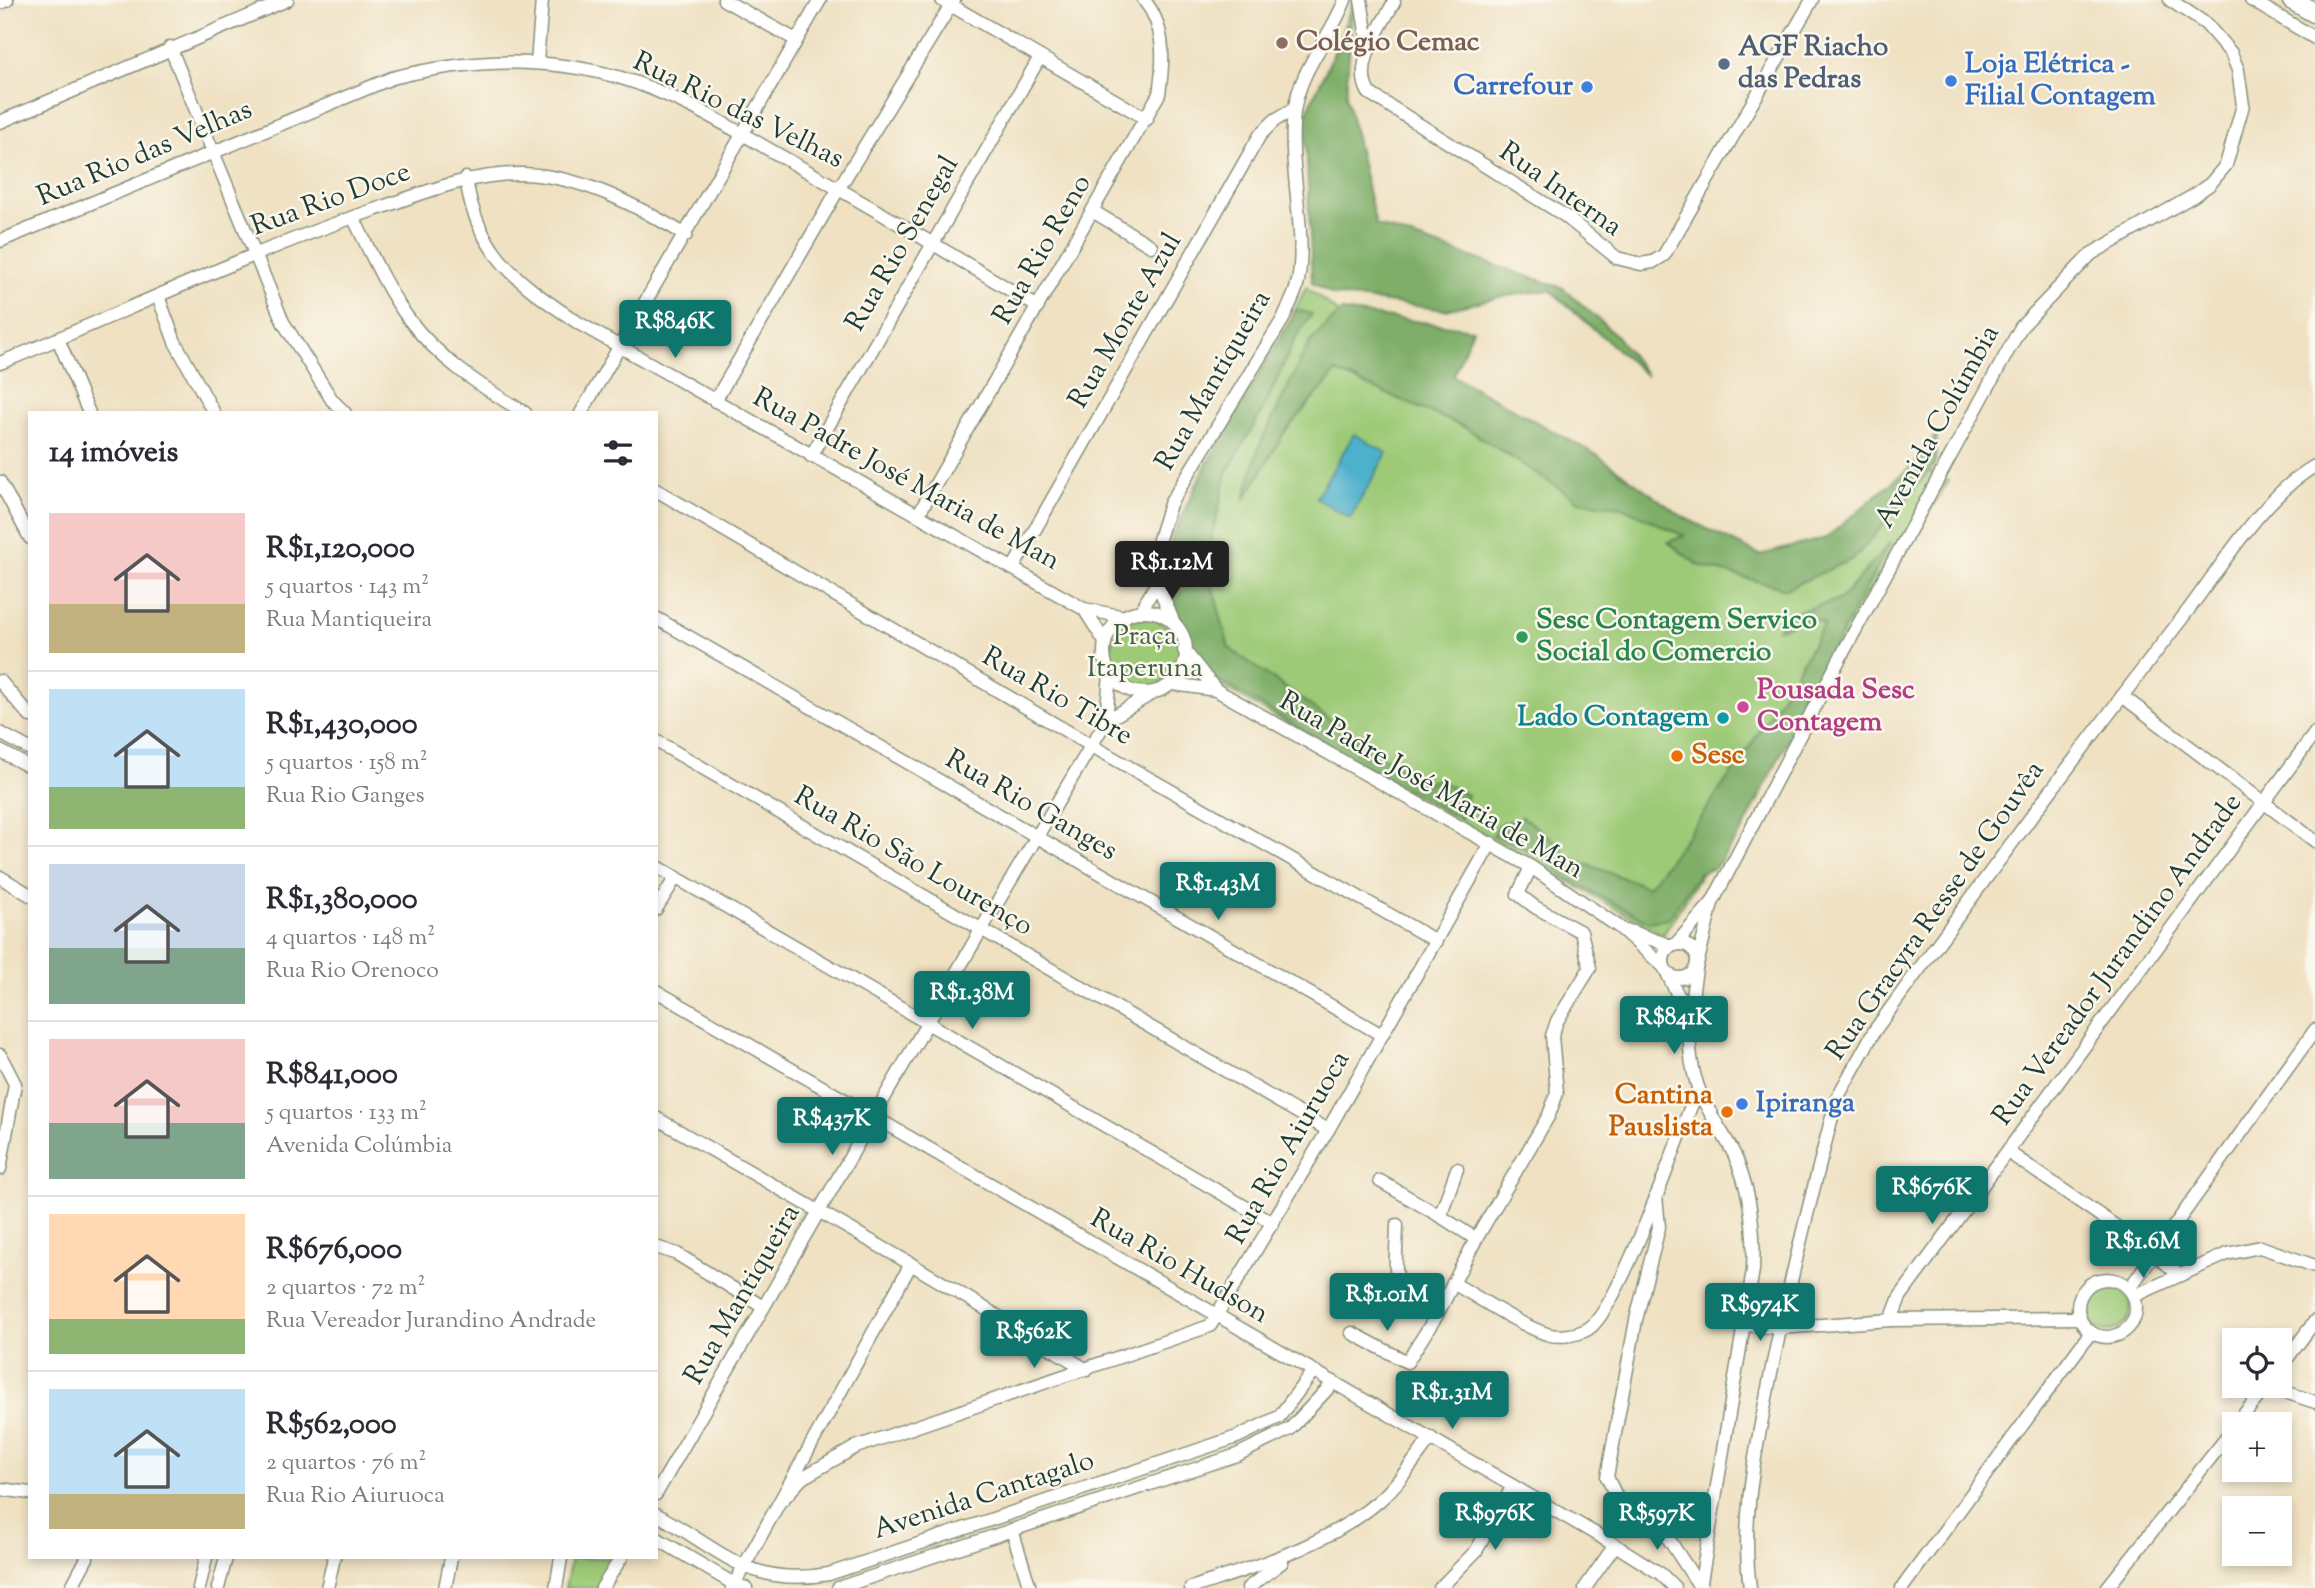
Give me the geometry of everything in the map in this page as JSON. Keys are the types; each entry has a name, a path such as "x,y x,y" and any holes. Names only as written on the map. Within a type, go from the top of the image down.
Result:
{"highway":[{"path":"2292,0 2315,13"}],"street":[{"path":"0,3 7,0"},
{"path":"0,121 170,47 287,0"},
{"path":"537,63 542,0"},
{"path":"724,0 796,40"},
{"path":"582,411 820,0"},
{"name":"Rua Rio Reno","path":"918,514 1094,212 1159,94 1163,67 1161,36 1151,9 1143,0"},
{"name":"Rua Interna","path":"1361,0 1369,50"},
{"name":"Avenida Colúmbia","path":"1696,967 1712,903 1858,624 2021,327 2091,254 2193,196 2210,184 2226,165 2243,105 2238,69 2231,53 2206,24 2170,0"},
{"path":"2251,0 2315,38"},
{"name":"Rua Mantiqueira","path":"1174,623 1157,583 1159,539 1170,504 1283,319 1296,289 1299,241 1291,148 1294,109 1302,77 1346,1"},
{"name":"Rua Interna","path":"1394,2 1369,50 1363,79 1375,99 1565,216 1617,258 1641,264 1653,262 1664,255 1813,1"},
{"path":"715,401 949,2 1147,119"},
{"path":"170,47 283,322 332,400 343,411"},
{"name":"Rua Rio Senegal","path":"811,456 1040,57"},
{"name":"Rua Rio das Velhas","path":"0,241 392,78 435,67 473,63 537,63 619,77 660,93 743,134 839,188 1038,307"},
{"name":"Rua Monte Azul","path":"1013,568 1259,135 1275,120 1294,109"},
{"name":"Rua Rio Doce","path":"0,363 254,254 466,178 522,174 565,178 636,206 686,234"},
{"name":"Rua Padre José Maria de Man","path":"466,178 470,209 488,246 511,273 542,299 620,348 1084,610 1125,617"},
{"path":"1094,212 1151,246"},
{"path":"353,217 408,319 475,383 522,411"},
{"path":"158,296 175,342 213,411"},
{"path":"58,339 88,411"},
{"name":"Rua Gracyra Resse de Gouvêa","path":"1750,1588 1745,1540 1747,1498 1779,1328 1837,1098 1851,1069 1920,967 2122,696 2259,519 2285,489 2315,466"},
{"path":"0,482 28,534"},
{"name":"Rua Rio Tibre","path":"658,491 1092,746 1436,941"},
{"name":"Rua Mantiqueira","path":"1140,612 1157,583"},
{"name":"Rua Padre José Maria de Man","path":"1084,610 1105,642"},
{"path":"1140,612 1161,614 1174,623 1184,650 1181,670 1173,684 1153,693 1133,691 1110,674 1103,650 1115,623 1140,612"},
{"name":"Rua Rio Ganges","path":"658,619 1382,1035"},
{"name":"Rua Padre José Maria de Man","path":"1184,650 1216,690"},
{"name":"Rua Mantiqueira","path":"658,1491 981,930 1106,721 1110,674"},
{"path":"0,681 28,714"},
{"name":"Rua Padre José Maria de Man","path":"1173,684 1216,690 1531,867 1619,927 1666,970 1689,1018"},
{"name":"Rua Mantiqueira","path":"1106,721 1153,693"},
{"path":"2122,696 2315,841"},
{"path":"0,733 26,743"},
{"name":"Rua Vereador Jurandino Andrade","path":"1891,1320 1900,1297 2315,733"},
{"name":"Rua Rio São Lourenço","path":"658,742 1328,1130"},
{"path":"0,751 28,766"},
{"name":"Rua Rio Aiuruoca","path":"783,1499 802,1478 856,1447 1182,1339 1210,1326 1218,1317 1328,1130 1491,844"},
{"path":"658,867 1273,1223"},
{"path":"1352,1333 1407,1362 1437,1315 1476,1239 1549,1115 1557,1093 1552,1036 1557,1021 1590,968 1581,933 1535,907 1518,894 1531,867"},
{"path":"0,877 28,894"},
{"path":"658,906 676,877"},
{"path":"1696,967 1683,979 1666,970 1663,957 1712,903"},
{"name":"Rua Padre José Maria de Man","path":"1619,927 1673,946"},
{"path":"1673,946 1693,949 1696,967 1689,1018 1689,1045 1698,1089 1735,1157 1754,1216 1753,1270 1700,1587"},
{"name":"Rua Rio Hudson","path":"658,992 873,1119 1615,1545 1661,1574 1675,1588"},
{"path":"2131,1292 2114,1280 2105,1279 2089,1286 2079,1300 2080,1318 2091,1332 2109,1337 2126,1330 2136,1315 2131,1292 2153,1252 2315,1030"},
{"path":"0,1055 15,1084 0,1169"},
{"path":"15,1084 28,1085"},
{"path":"1453,1283 1548,1335 1567,1335 1588,1329 1606,1310 1657,1196 1698,1089"},
{"path":"658,1119 819,1214 911,1264 1087,1370"},
{"path":"2008,1152 2153,1252 2179,1275"},
{"path":"1440,1216 1457,1169"},
{"path":"1380,1181 1476,1239"},
{"path":"1657,1196 1659,1227 1636,1320 1607,1477 1619,1502 1668,1538 1700,1587"},
{"path":"1397,1225 1396,1279 1401,1292 1437,1315"},
{"path":"2131,1292 2227,1254 2260,1247 2315,1266"},
{"path":"658,1248 677,1254 763,1307"},
{"path":"658,1539 738,1587 744,1568 911,1264"},
{"path":"1744,1325 1779,1328 1891,1320 2080,1318"},
{"path":"2292,1352 2315,1321"},
{"path":"1902,1588 2091,1332"},
{"name":"Avenida Cantagalo","path":"658,1515 744,1568 774,1579 803,1579 829,1574 1202,1450 1279,1417 1313,1371"},
{"name":"Avenida Cantagalo","path":"838,1588 1237,1455 1290,1429 1334,1382"},
{"path":"2292,1394 2315,1402"},
{"path":"2247,1412 2258,1398"},
{"path":"1248,1588 1296,1552 1362,1514 1381,1499 1431,1438"},
{"path":"2126,1588 2110,1583 2222,1443"},
{"path":"1440,1588 1476,1551 1513,1486"},
{"path":"0,1489 28,1493"},
{"path":"1012,1530 1030,1588"},
{"path":"1585,1588 1615,1545"},
{"path":"1191,1588 1296,1552"},
{"path":"71,1588 86,1559"},
{"path":"199,1588 206,1559"},
{"path":"218,1588 226,1559"},
{"path":"327,1588 334,1559"},
{"path":"445,1588 451,1559"},
{"path":"556,1588 561,1559"},
{"path":"602,1588 620,1559"}],"green space":[{"path":"1353,2 1346,95 1376,225 1563,288 1616,335 1647,376 1550,290 1499,297 1446,310 1334,295 1312,283 1305,116 1337,46"},
{"name":"Sesc Contagem Servico Social do Comercio","path":"1306,287 1438,392 1738,558 1849,545 1923,468 1949,481 1663,935 1223,687 1164,587"},
{"path":"1296,310 1312,314 1296,337 1264,408 1227,472 1206,562 1229,648 1397,767 1426,783 1437,779 1467,795 1460,821 1216,679 1190,651 1174,604 1169,568 1172,536 1206,465"},
{"path":"1341,311 1473,329 1453,376 1597,455 1683,517 1760,555 1826,538 1915,463 1937,433 1935,464 1855,558 1786,589 1698,565 1668,542 1684,536 1622,507 1579,501 1464,427 1336,372 1284,433 1244,501 1259,447 1309,343"},
{"path":"1891,542 1827,661 1743,830 1715,868 1699,873 1668,919 1649,922 1566,878 1551,864 1556,858 1538,855 1493,835 1499,824 1523,817 1557,843 1567,857 1648,887 1741,759 1824,624 1812,619 1778,629 1790,614 1841,599"},
{"name":"Praça Itaperuna","path":"1145,618 1170,628 1180,653 1170,678 1145,688 1120,678 1110,653 1120,628"},
{"path":"2108,1285 2124,1292 2131,1308 2124,1324 2108,1331 2092,1324 2085,1308 2092,1292"},
{"path":"571,1559 614,1559 597,1588 565,1588"}],"water":[{"path":"1354,434 1387,453 1350,518 1316,498"}],"place":[{"name":"Colégio Cemac","path":"1282,43"},
{"name":"AGF Riacho das Pedras","path":"1724,64"},
{"name":"Loja Elétrica - Filial Contagem","path":"1951,81"},
{"name":"Carrefour","path":"1587,87"},
{"name":"Sesc Contagem Servico Social do Comercio","path":"1522,637"},
{"name":"Pousada Sesc Contagem","path":"1743,707"},
{"name":"Lado Contagem","path":"1723,718"},
{"name":"Sesc","path":"1677,756"},
{"name":"Ipiranga","path":"1742,1104"},
{"name":"Cantina Pauslista","path":"1727,1112"}]}
